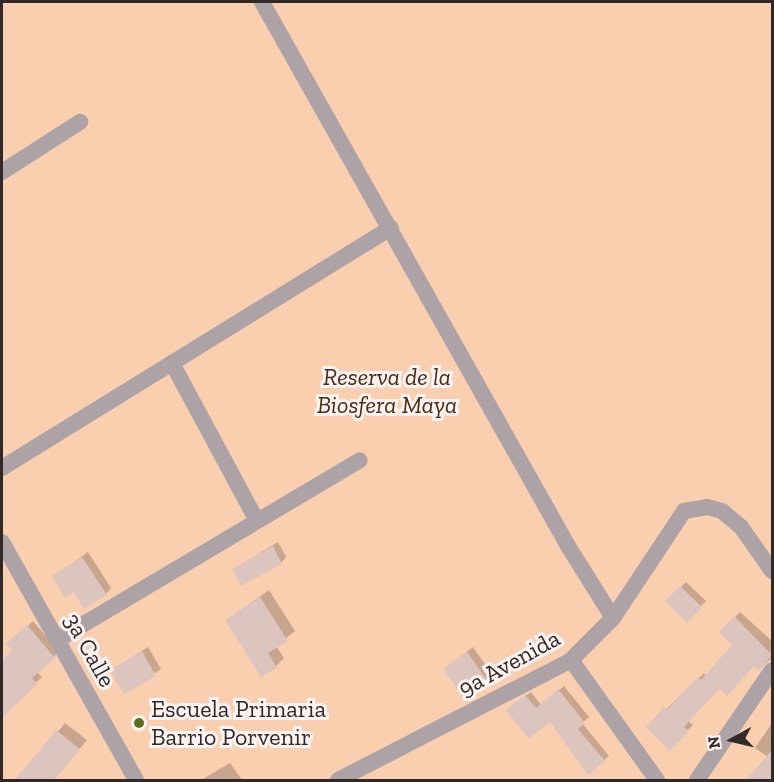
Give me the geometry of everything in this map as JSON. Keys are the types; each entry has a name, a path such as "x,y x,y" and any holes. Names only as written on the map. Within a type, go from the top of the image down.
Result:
{"street":[{"path":"262,2 568,546 613,618"},
{"path":"2,172 80,122"},
{"path":"2,468 391,228"},
{"path":"172,363 257,521"},
{"path":"57,640 360,460"},
{"name":"9a Avenida","path":"338,780 571,660 613,618 684,511 707,507 722,511 741,527 772,572"},
{"name":"3a Calle","path":"2,542 136,780"},
{"path":"571,660 657,780"},
{"path":"697,780 772,670"}],"green space":[{"name":"Reserva de la Biosfera Maya","path":"2,2 772,2 772,780 2,780"}],"building":[{"path":"273,546 282,564 241,586 232,569"},
{"path":"82,557 107,595 84,609 74,592 65,598 52,576"},
{"path":"680,586 702,607 687,623 665,601"},
{"path":"260,597 288,641 268,653 277,668 261,677 225,620"},
{"path":"734,616 772,655 759,671 754,666 727,696 719,689 684,727 689,731 670,751 646,727 664,707 667,710 698,677 701,680 732,645 719,632"},
{"path":"27,625 55,658 32,678 37,684 2,718 2,660 12,650 6,643"},
{"path":"142,651 156,676 124,694 110,670"},
{"path":"467,652 489,683 465,700 443,669"},
{"path":"558,689 585,723 578,729 605,761 588,775 550,722 529,739 506,710 525,695 536,708"},
{"path":"56,730 80,749 54,780 15,780"},
{"path":"772,750 772,780 746,780"}],"place":[{"name":"Escuela Primaria Barrio Porvenir","path":"139,723"}]}
